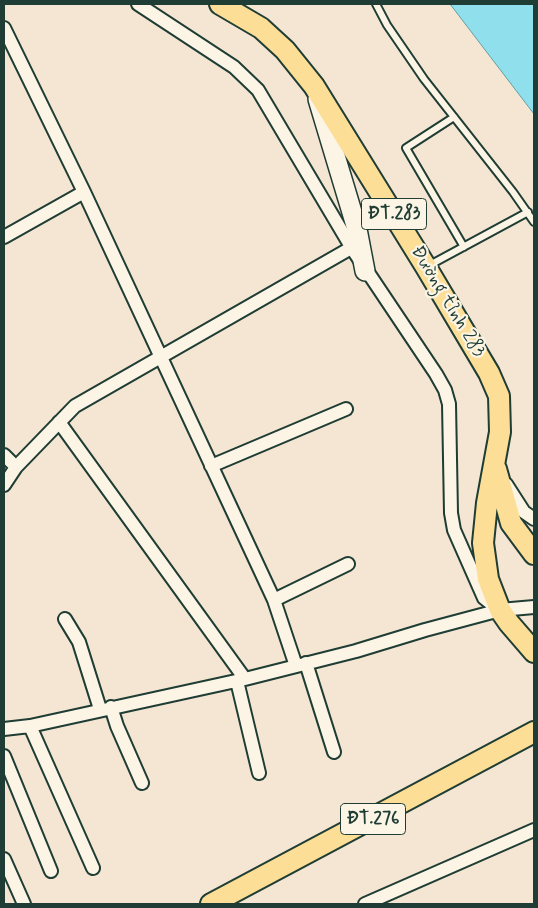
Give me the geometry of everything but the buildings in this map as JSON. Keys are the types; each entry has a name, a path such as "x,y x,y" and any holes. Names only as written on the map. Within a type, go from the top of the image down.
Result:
{"main road":[{"name":"Đường tỉnh 283","path":"220,4 261,28 285,50 314,86 426,266 489,373 499,396 500,432 487,503 483,543 488,579 500,610 508,623 534,652"},
{"path":"314,86 357,229 366,270"},
{"path":"494,462 511,523 534,554"},
{"name":"ĐT.276","path":"211,904 534,732"}],"street":[{"path":"138,4 234,67 258,90 351,248 436,374 445,390 449,404 451,513 454,530 484,598 500,610"},
{"path":"4,28 84,192 274,600 334,752"},
{"path":"4,237 84,192"},
{"path":"4,485 16,467 75,406 351,248"},
{"path":"212,466 346,409"},
{"path":"59,422 241,680 247,728 259,773"},
{"path":"4,455 16,467"},
{"path":"494,462 524,512 534,519"},
{"path":"274,600 348,564"},
{"path":"4,729 30,726 241,680 356,651 500,610 534,607"},
{"path":"65,619 79,642 106,708 117,726 142,783"},
{"path":"30,726 94,868"},
{"path":"4,756 51,871"},
{"path":"365,904 534,830"},
{"path":"4,859 24,904"}],"lane":[{"path":"376,4 387,25 418,71 534,222"},
{"path":"454,117 406,148 464,247"},
{"path":"426,266 528,212"}],"water":[{"path":"450,4 534,4 534,114"}]}
